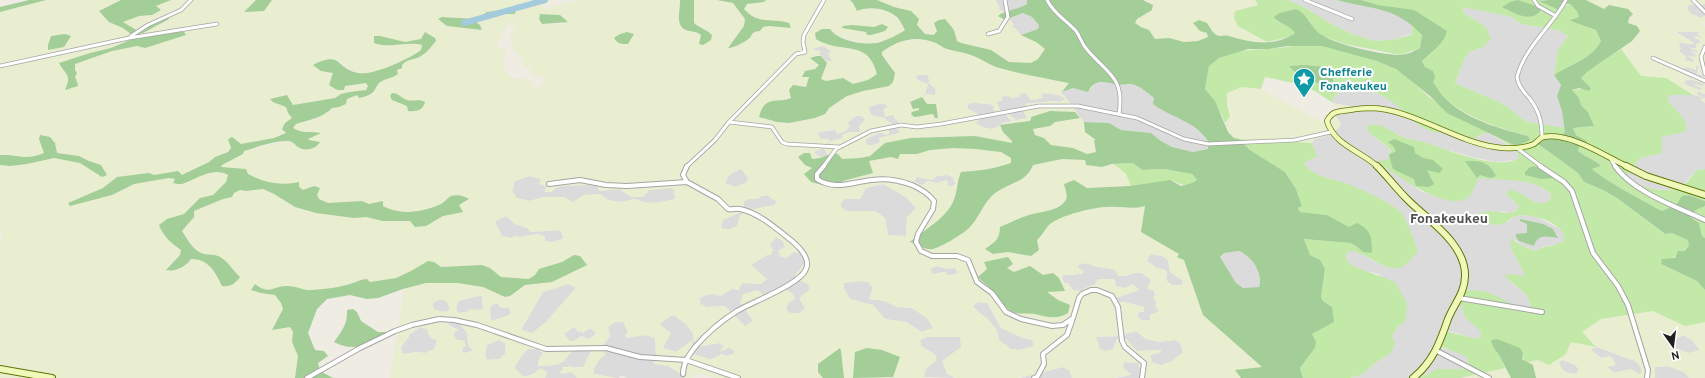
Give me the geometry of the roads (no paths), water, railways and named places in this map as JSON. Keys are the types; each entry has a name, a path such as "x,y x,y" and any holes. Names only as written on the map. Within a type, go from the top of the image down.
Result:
{"street":[{"path":"129,38 148,25 181,10 191,0"},
{"path":"683,374 683,367 686,360 697,344 718,323 804,276 808,265 807,258 799,248 760,218 740,209 731,210 718,199 687,182 683,175 686,167 715,140 729,122 796,54 804,52 804,34 824,0"},
{"path":"988,34 998,31 1008,17 1005,0"},
{"path":"1047,0 1053,11 1079,34 1084,46 1107,67 1119,84 1121,96 1119,114"},
{"path":"1305,0 1352,19"},
{"path":"1534,0 1538,6 1556,16"},
{"path":"1542,137 1542,118 1540,113 1534,103 1518,86 1516,79 1520,64 1556,16 1566,0"},
{"path":"1693,0 1705,12"},
{"path":"0,66 129,38 216,24"},
{"path":"1705,47 1702,51 1701,65 1705,74"},
{"path":"1652,58 1705,81"},
{"path":"1073,318 1066,324 1052,326 1008,314 1002,309 992,293 977,282 968,260 960,256 935,257 920,250 917,243 917,236 935,204 932,196 927,191 914,185 884,179 866,180 838,186 822,184 817,179 817,174 830,159 833,152 839,147 878,128 901,125 917,127 941,124 1039,106 1078,106 1119,114 1141,119 1187,140 1214,145 1295,140 1331,132"},
{"path":"1413,378 1430,364 1453,307 1460,298 1465,272 1461,256 1370,160 1342,143 1331,132 1327,121 1332,113 1344,109 1371,108 1395,112 1486,145 1501,148 1517,148 1533,144 1542,137 1565,137 1657,181 1705,194"},
{"path":"729,122 772,127 782,142 788,144 839,147"},
{"path":"829,147 833,152"},
{"path":"1517,148 1564,182 1572,191 1593,253 1618,286 1628,305 1633,326 1648,370 1647,378"},
{"path":"1610,158 1620,173 1642,190 1705,220"},
{"path":"549,184 580,180 606,185 627,186 687,182"},
{"path":"1034,378 1038,377 1044,364 1043,354 1067,335 1078,298 1086,291 1097,290 1112,296 1118,307 1122,341 1125,347 1144,363 1142,378"},
{"path":"1460,298 1542,312"},
{"path":"307,378 360,348 395,331 412,325 439,319 454,320 478,325 546,348 606,348 640,357 686,360 738,378"},
{"path":"1436,351 1488,378"},
{"path":"0,369 52,378"}],"waterway":[{"path":"464,23 545,0"}],"place":[{"name":"Chefferie Fonakeukeu","path":"1304,98"}],"district":[{"name":"Fonakeukeu","path":"1449,218"}]}
